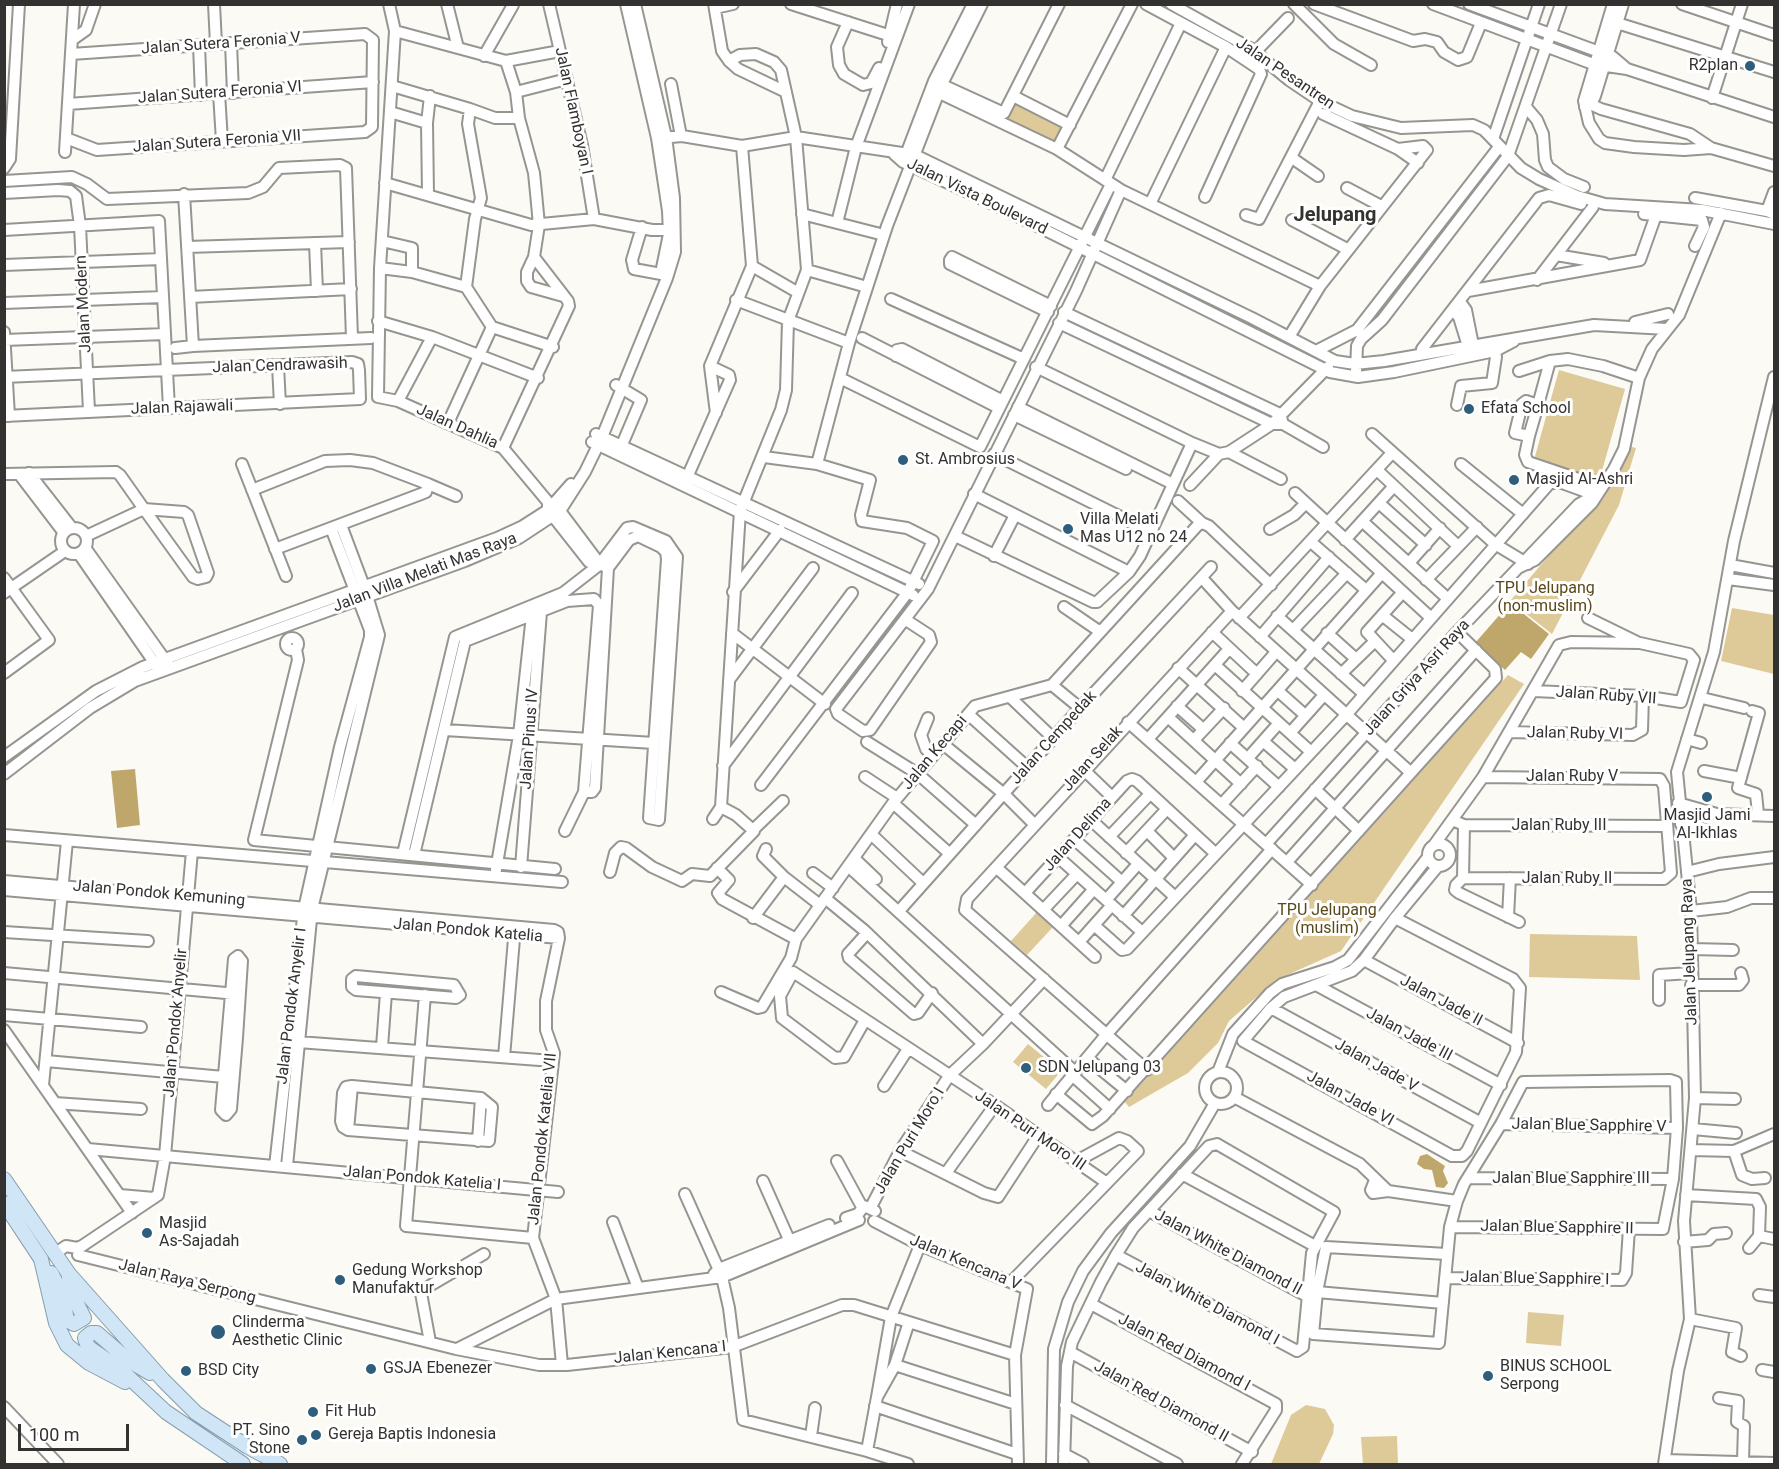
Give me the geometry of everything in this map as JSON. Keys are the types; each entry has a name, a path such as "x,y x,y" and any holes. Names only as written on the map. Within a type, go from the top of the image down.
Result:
{"main road":[{"path":"4,1179 48,1256 67,1320 74,1324 84,1318 70,1289 67,1272"},
{"path":"4,1203 48,1256 67,1272 163,1380 196,1413 248,1447 280,1464"},
{"path":"48,1256 57,1323 67,1345 89,1363 147,1395"},
{"path":"163,1380 128,1360 97,1333 88,1335 85,1341 88,1347 121,1370 188,1429 243,1464"}],"street":[{"path":"5,168 10,159 9,70 18,4"},
{"path":"65,152 74,5 95,4 86,30 72,40"},
{"path":"214,4 216,44"},
{"path":"389,4 395,31 378,321 432,337 538,378"},
{"path":"447,4 458,48"},
{"name":"Jalan Flamboyan I","path":"549,4 582,145 594,219"},
{"name":"Jalan Villa Melati Mas Raya","path":"626,4 661,138"},
{"name":"Jalan Villa Melati Mas Raya","path":"4,757 96,691 162,664 361,594 462,553 517,534 553,509 571,485 597,439 667,278 675,252 661,138 635,4"},
{"path":"733,4 714,6 722,51 738,69 786,92"},
{"path":"791,4 891,36"},
{"path":"848,22 837,47 839,65 844,74 863,85 871,83 891,36 897,4"},
{"path":"837,223 856,147 909,4"},
{"path":"818,464 849,343 909,159 936,86 973,4"},
{"path":"936,86 982,4"},
{"path":"936,86 1003,114 1059,4"},
{"path":"1057,148 1131,4"},
{"path":"1146,4 1255,63 1261,74 1205,197"},
{"path":"1294,4 1334,44 1371,65"},
{"path":"1314,4 1413,41 1425,39 1437,42 1444,52 1458,60 1467,57 1485,7"},
{"path":"1433,4 1598,66 1627,69 1774,117"},
{"path":"1469,4 1485,7 1613,57 1627,69"},
{"path":"1358,377 1355,364 1361,339 1382,320 1508,156 1545,45 1539,4"},
{"path":"1316,351 1357,330 1484,165 1496,143 1530,40 1541,30 1561,4"},
{"path":"1612,4 1598,66 1586,104 1593,133 1605,143 1683,150 1711,148"},
{"path":"1601,53 1617,23 1623,4"},
{"path":"1682,4 1774,35"},
{"path":"1712,98 1742,4"},
{"path":"484,57 513,5"},
{"name":"Jalan Pesantren","path":"1177,5 1255,52 1320,101 1352,116 1401,128 1473,125 1484,130 1508,156 1539,179 1577,196 1605,204 1721,213 1774,224"},
{"path":"1255,52 1288,18"},
{"path":"4,24 16,23"},
{"path":"840,378 980,447 1083,243 1108,182 1181,23"},
{"path":"1617,23 1774,72"},
{"path":"395,31 484,57 506,61 560,51"},
{"name":"Jalan Sutera Feronia V","path":"71,54 365,34 373,40 373,82"},
{"path":"231,43 233,93"},
{"path":"199,45 201,95"},
{"path":"1150,204 1226,47"},
{"path":"713,819 721,807 733,592 742,507 764,457 786,390 788,321 807,270 796,137 781,70 774,62 748,53 729,61"},
{"path":"506,61 516,92 519,118 534,172 539,225 534,257 527,272 527,281 531,287 563,296"},
{"path":"516,92 567,79"},
{"name":"Jalan Sutera Feronia VI","path":"68,104 373,82"},
{"name":"Jalan Sutera Feronia VII","path":"66,138 97,150 371,130 373,82"},
{"path":"671,84 681,136"},
{"path":"392,86 495,117 519,118"},
{"path":"936,86 1057,148 1121,190 1320,286"},
{"path":"219,93 222,141"},
{"path":"428,194 427,123 430,96"},
{"path":"1013,96 1070,125"},
{"path":"1246,215 1259,219 1320,101"},
{"path":"1586,104 1689,134 1711,148 1774,166"},
{"path":"1526,107 1537,120 1543,134 1545,160 1548,167 1584,188"},
{"path":"466,287 481,187 468,124 470,109"},
{"path":"390,112 427,123"},
{"path":"1323,114 1398,149 1418,163"},
{"path":"661,138 681,136 742,146 796,137 856,147"},
{"path":"716,413 710,366 752,266 742,146"},
{"name":"Jalan Vista Boulevard","path":"856,147 909,159 1095,249 1325,370 1358,377 1472,349"},
{"path":"1289,337 1320,286 1347,249 1427,152 1425,147 1398,149"},
{"path":"1292,158 1318,176"},
{"path":"4,181 72,177 87,184 107,199 256,192 279,168 340,165 346,168 347,175 352,338"},
{"path":"1484,165 1496,174"},
{"path":"385,183 539,225 594,219 672,230"},
{"path":"1347,188 1381,206"},
{"name":"Jalan Modern","path":"4,194 58,190 70,191 76,196 80,226 89,411"},
{"path":"906,620 929,635 931,642 870,730 863,731 838,714 836,710 928,589 1065,312 1121,190"},
{"path":"1695,198 1771,212 1774,192"},
{"path":"184,194 194,346"},
{"path":"1422,349 1539,198 1549,195 1593,207 1702,220 1704,227 1695,246"},
{"path":"1537,280 1593,207"},
{"path":"1599,491 1624,449 1639,378 1652,349 1684,306 1721,213"},
{"path":"802,214 884,235"},
{"path":"1468,291 1537,280 1610,264 1636,262 1642,258 1656,215"},
{"path":"1292,220 1347,249"},
{"path":"4,230 159,221 169,408"},
{"path":"642,227 634,250 633,266 636,271 661,274"},
{"name":"Jalan Villa Melati Mas Raya","path":"619,387 661,274 672,230"},
{"path":"382,241 412,248 412,272"},
{"path":"187,248 349,242"},
{"path":"315,243 317,291"},
{"name":"Jalan Vista Boulevard","path":"1095,249 1289,337 1335,361 1355,364 1494,346 1594,325 1626,325 1663,334"},
{"path":"1556,255 1610,264"},
{"path":"503,448 538,378 569,306 534,257"},
{"path":"952,257 1049,309 950,264 950,260 952,257"},
{"path":"4,265 161,259"},
{"path":"752,266 797,292"},
{"path":"380,268 412,272 466,287 492,327 552,347"},
{"path":"807,270 867,287"},
{"path":"190,297 351,289"},
{"path":"4,303 163,297"},
{"path":"891,299 1024,359"},
{"path":"736,300 849,343"},
{"path":"1456,306 1472,349"},
{"path":"1065,312 1135,346 1200,383 1278,421 1323,447"},
{"path":"1626,325 1668,314"},
{"name":"Jalan Dahlia","path":"378,321 378,397 398,402 503,448 603,566"},
{"path":"1059,323 1130,356 1200,383"},
{"path":"448,423 492,327"},
{"path":"4,332 7,416"},
{"path":"5,340 165,334"},
{"path":"398,402 432,337"},
{"path":"175,348 371,338"},
{"path":"862,338 896,356 897,350 902,349 1001,405"},
{"path":"1130,356 1135,346"},
{"path":"1457,405 1461,386 1492,382 1494,346"},
{"path":"1519,371 1550,361 1568,359 1603,366 1639,378"},
{"path":"1190,485 1224,453 1278,421 1335,361"},
{"path":"1550,361 1525,455 1528,462 1599,491"},
{"name":"Jalan Cendrawasih","path":"6,377 355,363 359,370 360,399"},
{"path":"278,366 280,404"},
{"path":"686,481 730,377 710,366"},
{"path":"1036,367 1192,443 1224,453 1281,479"},
{"name":"Jalan Jelupang Raya","path":"1664,1462 1678,1371 1690,1319 1684,1242 1695,1098 1691,911 1684,804 1677,765 1702,698 1714,652 1734,541 1774,377"},
{"path":"619,387 641,400 621,447"},
{"name":"Jalan Rajawali","path":"7,416 360,399"},
{"path":"1529,436 1515,433 1514,430 1522,404 1526,401 1538,405"},
{"path":"1016,411 1172,487"},
{"path":"1372,435 1495,544 1523,565"},
{"path":"597,439 621,447 686,481"},
{"path":"597,439 742,507 928,589"},
{"path":"955,536 1093,602 1098,602 1129,572 1151,532 1192,443"},
{"name":"Jalan Selak","path":"1147,1070 965,910 967,899 1212,632 1271,585 1392,453"},
{"path":"994,454 1151,532"},
{"path":"761,785 825,704 908,592 933,541 907,528 862,521 861,515 870,480 818,464 764,457"},
{"path":"252,490 326,461 350,460 373,464 456,496"},
{"path":"242,464 286,576"},
{"path":"1461,464 1523,513"},
{"path":"1377,470 1458,546"},
{"path":"4,474 116,472 120,475 144,509 193,577 206,577 208,573 186,513 144,509 86,536"},
{"path":"24,474 68,530"},
{"path":"1094,925 1124,951 1347,714 1550,483 1599,491"},
{"path":"275,549 422,494 426,492 428,484"},
{"path":"1345,540 1394,486"},
{"name":"Jalan Griya Asri Raya","path":"1048,1105 1269,847 1315,789 1457,632 1579,504 1599,491"},
{"path":"1295,493 1326,524 1430,617"},
{"path":"974,494 1129,572"},
{"path":"1178,501 1202,523 1209,526 1271,585"},
{"path":"1270,529 1294,515 1306,503"},
{"path":"1379,503 1426,545"},
{"path":"742,507 780,530 922,599"},
{"path":"994,556 1015,515"},
{"path":"1362,521 1447,598"},
{"path":"1080,708 1052,685 1099,631 1202,523"},
{"name":"Jalan Pondok Anyelir I","path":"281,1166 308,913 321,848 379,630 361,594 336,526"},
{"path":"1426,580 1477,527"},
{"path":"1409,563 1440,528"},
{"path":"68,530 81,530 86,536"},
{"path":"65,551 61,540 68,530"},
{"path":"733,592 780,530"},
{"path":"82,551 86,536"},
{"path":"409,855 430,765 455,637 537,613 565,597 603,566 633,537 638,536 666,552 661,708 656,748 649,818 654,821 659,820 656,748"},
{"path":"1311,542 1366,590"},
{"path":"9,591 65,551 82,551"},
{"path":"82,551 162,664"},
{"path":"1260,637 1329,557"},
{"path":"1730,565 1774,573"},
{"path":"565,831 584,792 592,740 603,566"},
{"name":"Jalan Cempedak","path":"899,910 1080,708 1211,567"},
{"path":"728,681 813,568"},
{"path":"1293,630 1347,573"},
{"path":"1196,782 1382,573"},
{"path":"4,578 9,591 46,635 48,642 4,673"},
{"path":"1202,578 1235,615 1410,772"},
{"path":"1728,579 1774,585"},
{"path":"1393,660 1367,632 1403,591"},
{"path":"723,766 852,593"},
{"path":"430,765 445,730 465,641 503,622 565,597 594,599 599,606 592,740"},
{"path":"1064,607 1099,631"},
{"name":"Jalan Pinus IV","path":"521,867 524,736 537,613"},
{"path":"1382,615 1412,639"},
{"path":"1277,616 1364,694"},
{"path":"1588,618 1640,643"},
{"path":"1212,632 1257,674"},
{"path":"1056,1094 1088,1126 1110,1109 1496,678 1495,669 1457,632"},
{"path":"732,633 825,704"},
{"path":"1328,633 1356,659"},
{"path":"4,664 46,635"},
{"path":"1341,674 1374,642"},
{"path":"1218,1072 1233,1077 1237,1087 1234,1098 1225,1104 1215,1104 1207,1097 1204,1086 1209,1077 1218,1072 1233,1034 1269,993 1282,984 1335,967 1348,960 1428,857 1429,850 1483,777 1555,652 1565,642 1640,643"},
{"name":"Jalan Ruby VII","path":"1534,691 1643,696 1678,703 1683,700 1694,667 1692,657 1640,643"},
{"path":"296,649 298,660 254,840 497,865 555,868"},
{"path":"1148,739 1229,649"},
{"path":"1287,862 1476,650"},
{"path":"1242,691 1276,651"},
{"name":"Jalan Villa Melati Mas Raya","path":"4,774 90,708 162,664"},
{"path":"1215,665 1311,752"},
{"path":"1178,668 1244,728"},
{"name":"Jalan Kecapi","path":"721,992 758,1008 762,1007 791,958 796,939 822,902 895,801 968,714 978,705 1052,685"},
{"path":"1278,691 1305,716"},
{"path":"1290,733 1324,695"},
{"name":"Jalan Ruby VI","path":"1509,732 1633,735 1642,730 1643,696"},
{"path":"1010,697 1053,738"},
{"path":"1702,698 1759,713 1738,788 1756,794 1758,814"},
{"path":"1177,706 1203,729"},
{"path":"1194,740 1224,708"},
{"path":"968,714 1027,767"},
{"path":"1168,717 1240,784"},
{"path":"928,718 921,735 926,749 933,756"},
{"path":"1128,722 1312,885"},
{"path":"1248,758 1279,723"},
{"path":"445,730 592,740 656,748"},
{"name":"Jalan Pinus IV","path":"494,877 524,736"},
{"path":"1687,739 1701,743"},
{"path":"1263,741 1295,769"},
{"path":"867,742 918,774 976,825"},
{"path":"1230,742 1279,787"},
{"path":"943,744 1004,794 1035,825"},
{"path":"1222,804 1257,766"},
{"path":"1084,770 1112,797"},
{"path":"1704,771 1741,778"},
{"path":"865,777 895,801 950,854"},
{"name":"Jalan Ruby V","path":"1483,777 1660,779 1664,786 1667,826"},
{"name":"Jalan Delima","path":"1025,892 1112,797 1131,780 1137,781 1150,794"},
{"path":"1315,789 1359,831"},
{"path":"1109,837 1150,794 1216,854"},
{"path":"609,872 615,853 621,847 626,848 652,867 682,881 692,874 708,877 783,801"},
{"path":"1684,804 1717,814 1774,816"},
{"path":"721,807 753,830"},
{"path":"1126,853 1166,810"},
{"path":"1091,820 1176,897"},
{"name":"Jalan Ruby III","path":"1452,820 1464,825 1667,826"},
{"path":"1684,824 1707,829"},
{"path":"1464,825 1463,878 1456,885 1455,890 1519,922"},
{"name":"Jalan Ruby II","path":"1463,878 1664,879 1670,876 1667,826"},
{"path":"1147,831 1174,858"},
{"path":"871,834 923,884"},
{"path":"4,835 562,882"},
{"path":"1123,916 1194,836"},
{"path":"1074,839 1122,882"},
{"path":"44,1085 67,841"},
{"path":"1271,1008 1284,997 1343,976 1364,960 1438,866 1445,864 1450,855 1445,845 1434,845"},
{"path":"766,849 763,856 784,877 867,933 983,1044"},
{"name":"Jalan Pondok Anyelir","path":"159,1196 165,1156 178,989 192,852"},
{"path":"1058,856 1142,932"},
{"path":"1428,857 1438,866"},
{"path":"1687,872 1719,864 1774,857"},
{"path":"851,862 876,879"},
{"path":"851,862 1110,1109"},
{"path":"1079,942 1094,925 1122,882 1138,864"},
{"path":"717,868 729,880 718,896 753,918 796,939"},
{"path":"997,868 1095,957"},
{"path":"813,873 832,888"},
{"path":"1044,909 1077,874"},
{"path":"753,918 784,877"},
{"path":"1508,917 1510,879"},
{"name":"Jalan Pondok Kemuning","path":"6,886 308,913"},
{"path":"1061,926 1094,889"},
{"path":"1691,911 1727,907 1751,898 1774,898"},
{"name":"Jalan Pondok Anyelir I","path":"281,1166 298,1042 308,913"},
{"name":"Jalan Pondok Katelia","path":"308,913 515,930 557,930 559,939"},
{"path":"1395,918 1517,982 1521,994 1518,1043 1502,1085 1481,1123"},
{"path":"504,1057 515,930"},
{"path":"4,932 148,942"},
{"path":"867,933 848,956 914,1014 918,1013 932,993"},
{"name":"Jalan Pondok Katelia VII","path":"409,1178 406,1227 533,1238 553,1061 553,1046 546,1030 548,982 559,939"},
{"path":"1692,949 1733,950"},
{"name":"Jalan Jade II","path":"1364,960 1518,1043"},
{"name":"Jalan Puri Moro III","path":"866,1020 844,1057 840,1059 782,1018 780,996 793,972 866,1020 950,1077 995,1106 1107,1183"},
{"path":"4,973 235,994 231,1108 226,1114 221,1110 224,1077 232,1037"},
{"path":"1659,1000 1659,975 1691,973"},
{"path":"1691,985 1738,985 1743,980 1741,973"},
{"path":"353,977 454,985 460,993 456,998 386,993 356,990 352,987 353,977"},
{"name":"Jalan Puri Moro I","path":"862,1212 950,1077 1044,979"},
{"name":"Jalan Jade III","path":"1317,986 1502,1085"},
{"path":"382,1047 386,993"},
{"path":"409,1178 425,995"},
{"name":"Jalan Jade VI","path":"1271,1008 1243,1041 1457,1157 1467,1151 1481,1123"},
{"name":"Jalan Jade V","path":"1271,1008 1481,1123"},
{"path":"4,1016 141,1027"},
{"path":"4,1030 132,1213"},
{"path":"298,1042 553,1061"},
{"path":"884,1086 908,1049"},
{"path":"1087,1058 1127,1091"},
{"path":"46,1061 224,1077"},
{"path":"1083,1464 1064,1459 1065,1405 1070,1352 1103,1278 1133,1228 1213,1144 1334,1212 1315,1246 1312,1294 1315,1335 1438,1344 1450,1227 1457,1201 1522,1082 1674,1080 1678,1100 1673,1179"},
{"path":"352,1086 417,1092 482,1098 492,1107 489,1141 348,1130 352,1086"},
{"path":"1234,1098 1360,1164 1388,1191 1457,1201"},
{"path":"1695,1098 1735,1099"},
{"path":"55,1103 141,1109"},
{"path":"1052,1464 1054,1349 1068,1302 1085,1268 1111,1233 1190,1146 1215,1104"},
{"path":"946,1173 995,1106"},
{"name":"Jalan Blue Sapphire V","path":"1501,1124 1677,1128"},
{"path":"1693,1129 1736,1133"},
{"path":"1691,1150 1734,1151 1774,1134"},
{"path":"900,1151 984,1193 998,1197 1038,1136"},
{"path":"1012,1281 1138,1151 1127,1141 1119,1138 1075,1162"},
{"name":"Jalan Pondok Katelia I","path":"88,1149 558,1192"},
{"path":"1734,1151 1739,1170 1746,1178 1765,1178"},
{"path":"837,1161 862,1212"},
{"path":"1182,1174 1315,1246"},
{"name":"Jalan Blue Sapphire III","path":"1468,1178 1673,1179"},
{"name":"Jalan Blue Sapphire II","path":"1450,1227 1660,1230 1664,1227 1673,1179"},
{"path":"763,1181 790,1244"},
{"path":"685,1194 718,1274 729,1308 732,1347 743,1420 867,1450 908,1464"},
{"path":"120,1195 159,1196"},
{"path":"1686,1195 1756,1200 1760,1207 1759,1236 1749,1248"},
{"path":"75,1250 159,1196"},
{"name":"Jalan White Diamond II","path":"1149,1211 1312,1294"},
{"path":"456,1349 556,1299 718,1274 862,1212 876,1213 875,1223"},
{"name":"Jalan Kencana V","path":"862,1212 866,1224 875,1223 920,1245 1024,1286 1028,1291 1015,1355 1017,1459"},
{"path":"613,1222 638,1288"},
{"name":"Jalan Blue Sapphire I","path":"1445,1278 1624,1279 1629,1229"},
{"path":"1684,1242 1708,1240 1714,1234 1726,1233"},
{"path":"1759,1236 1774,1239"},
{"path":"533,1238 556,1299 562,1365"},
{"path":"867,1450 891,1317 920,1245"},
{"path":"48,1256 66,1246 75,1250"},
{"path":"1312,1294 1328,1246 1447,1254"},
{"path":"67,1272 76,1260 75,1250"},
{"name":"Jalan Raya Serpong","path":"75,1250 456,1349"},
{"path":"430,1342 421,1293 430,1285 484,1254"},
{"name":"Jalan White Diamond I","path":"1116,1255 1298,1351 1303,1347 1312,1294"},
{"path":"1085,1268 1103,1278"},
{"path":"1312,1294 1443,1303"},
{"path":"1759,1295 1774,1297"},
{"name":"Jalan Red Diamond I","path":"1091,1304 1276,1404 1276,1410 1252,1452"},
{"name":"Jalan Kencana I","path":"456,1349 539,1365 562,1365 732,1347 842,1305 854,1305 1015,1355"},
{"path":"1690,1319 1736,1328 1732,1352 1742,1356"},
{"path":"876,1401 895,1365 909,1322"},
{"name":"Jalan Red Diamond II","path":"1070,1352 1252,1452"},
{"path":"895,1365 1016,1404"},
{"path":"1762,1370 1774,1372"},
{"path":"1719,1398 1738,1401 1737,1422 1744,1426 1743,1461"},
{"path":"876,1401 1017,1459"},
{"path":"1065,1405 1177,1464"},
{"path":"4,1407 58,1464"},
{"path":"811,1436 815,1408"},
{"path":"1242,1464 1252,1452"},
{"path":"1664,1462 1774,1463"}],"green space":[{"path":"1013,96 1070,125 1057,149 1000,121"},
{"path":"1559,370 1625,389 1600,478 1534,460"},
{"name":"TPU Jelupang (non-muslim)","path":"1628,446 1636,448 1619,505 1552,634 1510,601 1617,476"},
{"path":"1732,608 1774,615 1774,674 1721,661"},
{"name":"TPU Jelupang (muslim)","path":"1508,675 1524,684 1341,951 1276,980 1229,1021 1218,1043 1188,1073 1129,1107 1125,1102"},
{"path":"1037,912 1053,927 1027,955 1011,941"},
{"path":"1530,934 1637,936 1640,980 1529,977"},
{"path":"1028,1044 1061,1071 1046,1089 1013,1062"},
{"path":"1528,1312 1564,1315 1561,1346 1526,1343"},
{"path":"1306,1405 1325,1409 1334,1425 1333,1434 1319,1464 1271,1464 1291,1415"},
{"path":"1397,1436 1398,1464 1363,1464 1361,1437"}],"shaded area":[{"path":"1510,603 1549,634 1531,659 1521,652 1505,670 1475,643"},
{"path":"135,769 140,825 117,828 111,771"},
{"path":"1427,1154 1445,1166 1443,1171 1448,1183 1444,1188 1436,1187 1432,1170 1424,1169 1417,1164 1420,1156"}],"place":[{"name":"R2plan","path":"1750,66"},
{"name":"Efata School","path":"1469,409"},
{"name":"St. Ambrosius","path":"903,460"},
{"name":"Masjid Al-Ashri","path":"1514,480"},
{"name":"Villa Melati Mas U12 no 24","path":"1068,529"},
{"name":"Masjid Jami Al-Ikhlas","path":"1707,797"},
{"name":"SDN Jelupang 03","path":"1026,1068"},
{"name":"Masjid As-Sajadah","path":"147,1233"},
{"name":"Gedung Workshop Manufaktur","path":"340,1280"},
{"name":"Clinderma Aesthetic Clinic","path":"218,1332"},
{"name":"GSJA Ebenezer","path":"371,1369"},
{"name":"BSD City","path":"186,1371"},
{"name":"BINUS SCHOOL Serpong","path":"1488,1376"},
{"name":"Fit Hub","path":"313,1412"},
{"name":"Gereja Baptis Indonesia","path":"316,1435"},
{"name":"PT. Sino Stone","path":"302,1440"}],"district":[{"name":"Jelupang","path":"1335,216"}]}
